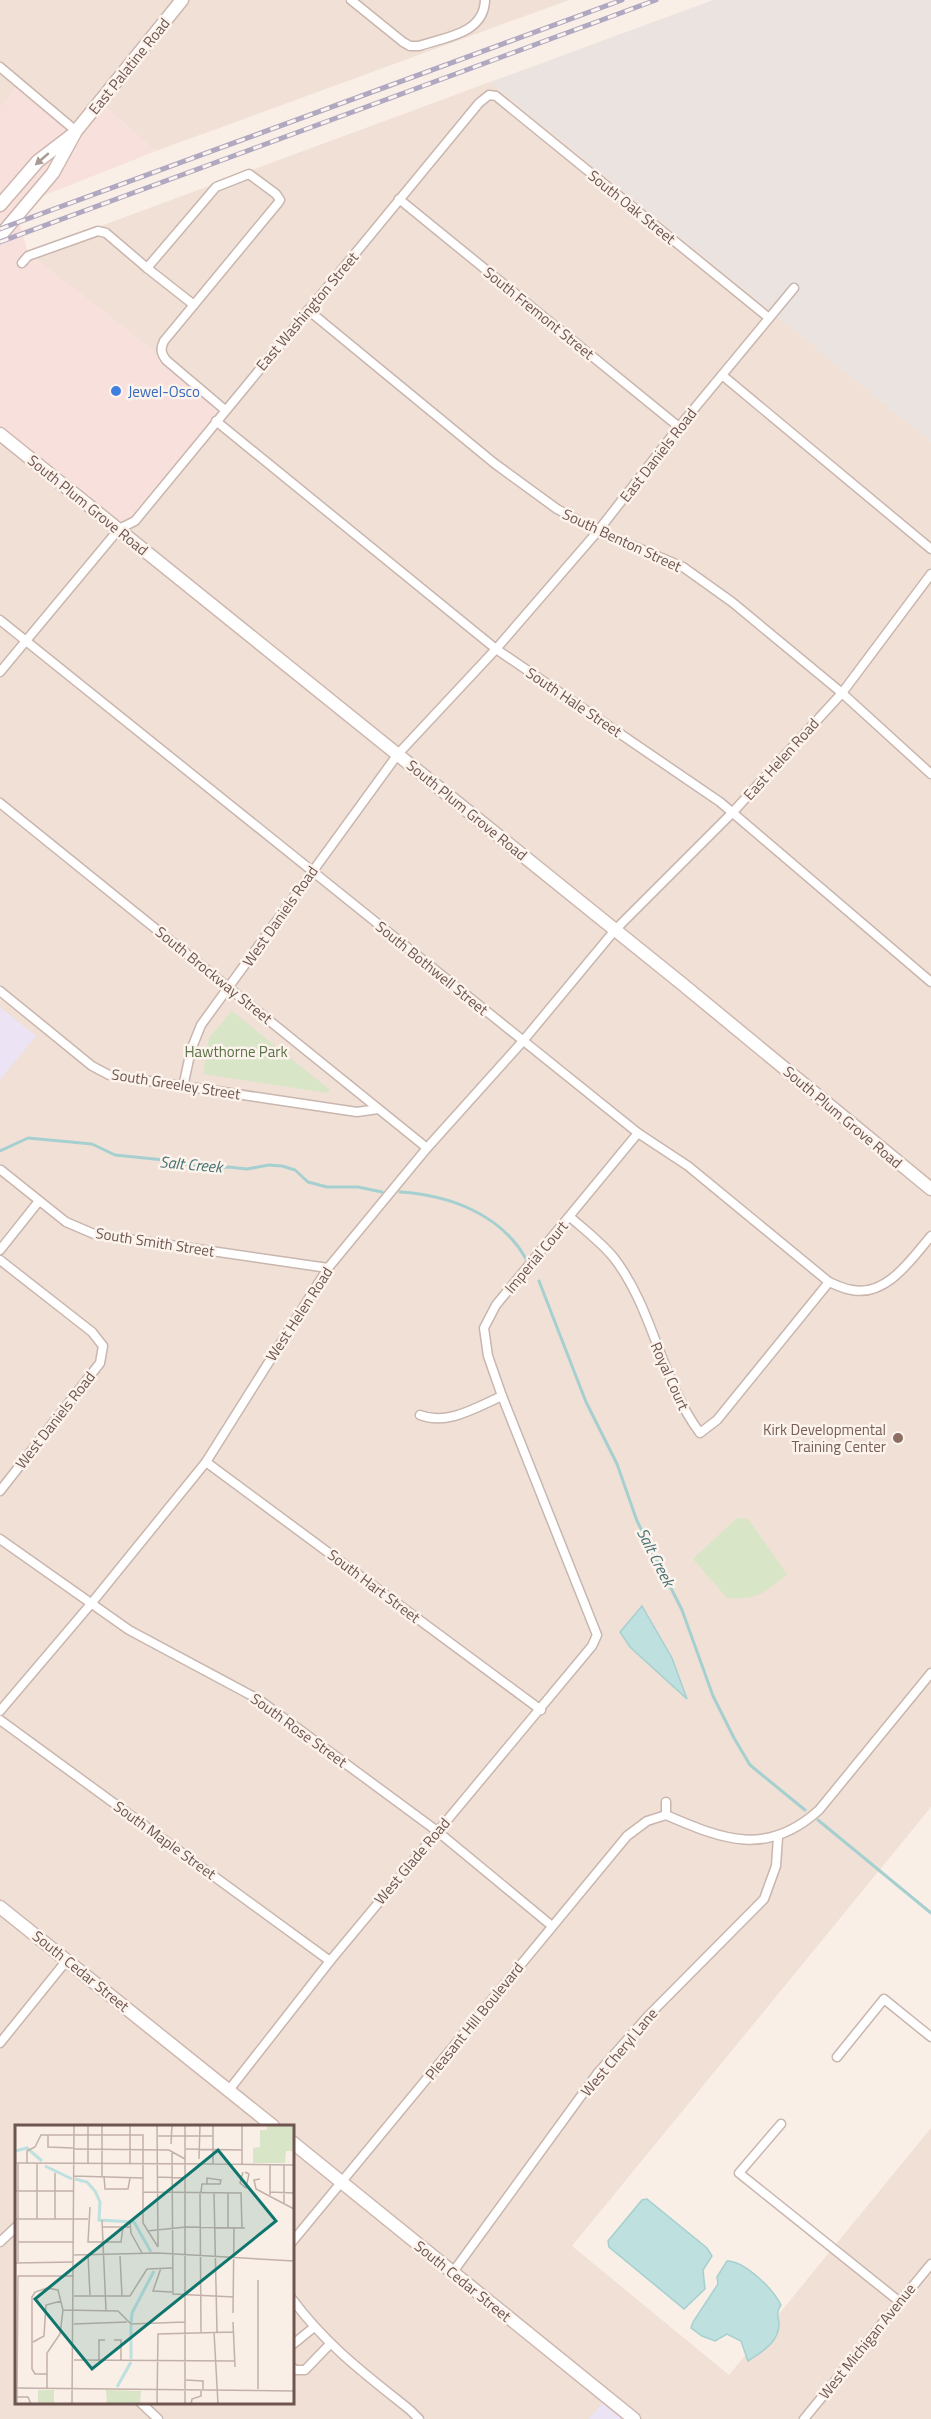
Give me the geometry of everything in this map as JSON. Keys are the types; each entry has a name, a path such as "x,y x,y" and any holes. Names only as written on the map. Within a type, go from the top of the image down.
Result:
{"main road":[{"name":"East Palatine Road","path":"0,236 53,173 76,131 182,0"},
{"name":"East Palatine Road","path":"0,205 38,161 76,131"},
{"name":"South Plum Grove Road","path":"2,440 119,530 398,754 931,1190"},
{"name":"South Cedar Street","path":"0,1907 271,2125"},
{"name":"South Cedar Street","path":"294,2144 634,2419"}],"street":[{"path":"351,0 403,42 410,46 419,46 469,30 479,21 485,11 485,0"},
{"path":"0,67 76,131"},
{"name":"East Washington Street","path":"0,672 119,530 135,521 479,103 489,95 496,96"},
{"name":"South Oak Street","path":"496,96 769,318"},
{"path":"147,268 211,192 246,175 253,175 280,200 164,341 162,354 166,360 225,410"},
{"name":"South Fremont Street","path":"399,199 679,427"},
{"path":"22,262 28,256 98,231 106,233 194,305"},
{"name":"East Daniels Road","path":"398,754 496,649 598,531 679,427 794,288"},
{"name":"South Benton Street","path":"308,310 510,475 557,509 598,531 683,567 704,581 842,693 931,774"},
{"path":"722,375 931,549"},
{"name":"South Hale Street","path":"216,421 496,649 733,812 931,982"},
{"name":"East Helen Road","path":"615,930 733,812 842,693 931,574"},
{"name":"South Bothwell Street","path":"0,620 638,1133 688,1166 829,1282 853,1291 876,1288 896,1276 931,1236"},
{"name":"West Daniels Road","path":"183,1087 195,1036 201,1025 398,754"},
{"name":"South Brockway Street","path":"0,803 427,1148"},
{"name":"West Helen Road","path":"0,1711 206,1462 328,1268 427,1148 523,1041 615,930"},
{"name":"South Greeley Street","path":"0,991 92,1066 109,1075 357,1112 378,1108"},
{"name":"Imperial Court","path":"597,1635 502,1396 488,1356 484,1328 496,1305 638,1133"},
{"name":"South Smith Street","path":"1,1170 66,1222 94,1234 328,1268"},
{"path":"0,1250 39,1201"},
{"name":"Royal Court","path":"570,1217 614,1258 632,1288 685,1413 700,1433 717,1420 829,1282"},
{"name":"West Daniels Road","path":"0,1260 92,1332 103,1346 100,1363 0,1491"},
{"path":"420,1415 432,1420 459,1414 502,1396"},
{"name":"South Hart Street","path":"206,1462 542,1710"},
{"name":"South Rose Street","path":"0,1539 90,1605 129,1630 258,1699 437,1831 552,1926"},
{"name":"West Glade Road","path":"229,2090 330,1961 437,1831 542,1710 592,1646 597,1635"},
{"path":"666,1802 666,1815 690,1825 739,1840 778,1837 803,1824 819,1810 931,1673"},
{"name":"South Maple Street","path":"0,1720 330,1961"},
{"name":"Pleasant Hill Boulevard","path":"294,2240 627,1836 647,1821 666,1815"},
{"name":"West Cheryl Lane","path":"453,2272 597,2074 649,2015 764,1899 776,1866 778,1837"},
{"path":"0,2043 68,1960"},
{"path":"837,2056 884,1999 931,2037"},
{"path":"781,2124 739,2173 900,2302"},
{"path":"0,2242 15,2228"},
{"name":"West Michigan Avenue","path":"804,2419 931,2264"},
{"path":"294,2302 313,2328 330,2344 419,2419"},
{"path":"294,2343 313,2328"},
{"path":"294,2367 305,2370 330,2344"},
{"path":"141,2404 158,2419"}],"shaded area":[{"path":"0,0 569,0 156,151 100,102 76,131 0,107"},
{"path":"713,0 931,0 931,442 490,82"},
{"path":"490,82 931,442 931,1807 572,2246 729,2375 931,2128 931,2419 0,2419 0,447 7,439 166,360 28,253"},
{"path":"19,83 76,131 100,102 156,151 15,207 28,253 166,360 225,410 135,521 119,529 7,440 0,447 0,107"},
{"path":"0,1007 36,1036 0,1080"},
{"path":"602,2403 623,2419 589,2419"}],"green space":[{"name":"Hawthorne Park","path":"232,1011 330,1090 328,1093 203,1074 209,1038"},
{"path":"737,1518 748,1519 787,1574 760,1594 746,1598 727,1598 693,1559"}],"water":[{"path":"642,1606 672,1658 687,1699 630,1647 620,1632"},
{"path":"647,2199 707,2248 712,2256 703,2270 705,2289 684,2309 609,2247 608,2241 642,2200"},
{"path":"727,2261 742,2266 758,2277 772,2291 781,2305 778,2312 779,2324 776,2336 769,2346 748,2361 741,2341 727,2334 715,2341 691,2328 718,2284 717,2277"}],"waterway":[{"name":"Salt Creek","path":"0,1151 28,1138 92,1144 115,1155 164,1160 205,1168 247,1169 269,1165 282,1166 295,1170 308,1182 327,1187 358,1187 382,1192"},
{"name":"Salt Creek","path":"400,1192 437,1197 472,1210 503,1230 526,1259"},
{"name":"Salt Creek","path":"539,1281 586,1402 617,1464 637,1521 682,1610 713,1696 734,1738 750,1765 805,1810"},
{"name":"Salt Creek","path":"818,1820 931,1913"}],"railway":[{"path":"0,229 622,0"},
{"path":"0,242 656,0"}],"place":[{"name":"Jewel-Osco","path":"116,391"},
{"name":"Kirk Developmental Training Center","path":"898,1438"}]}
